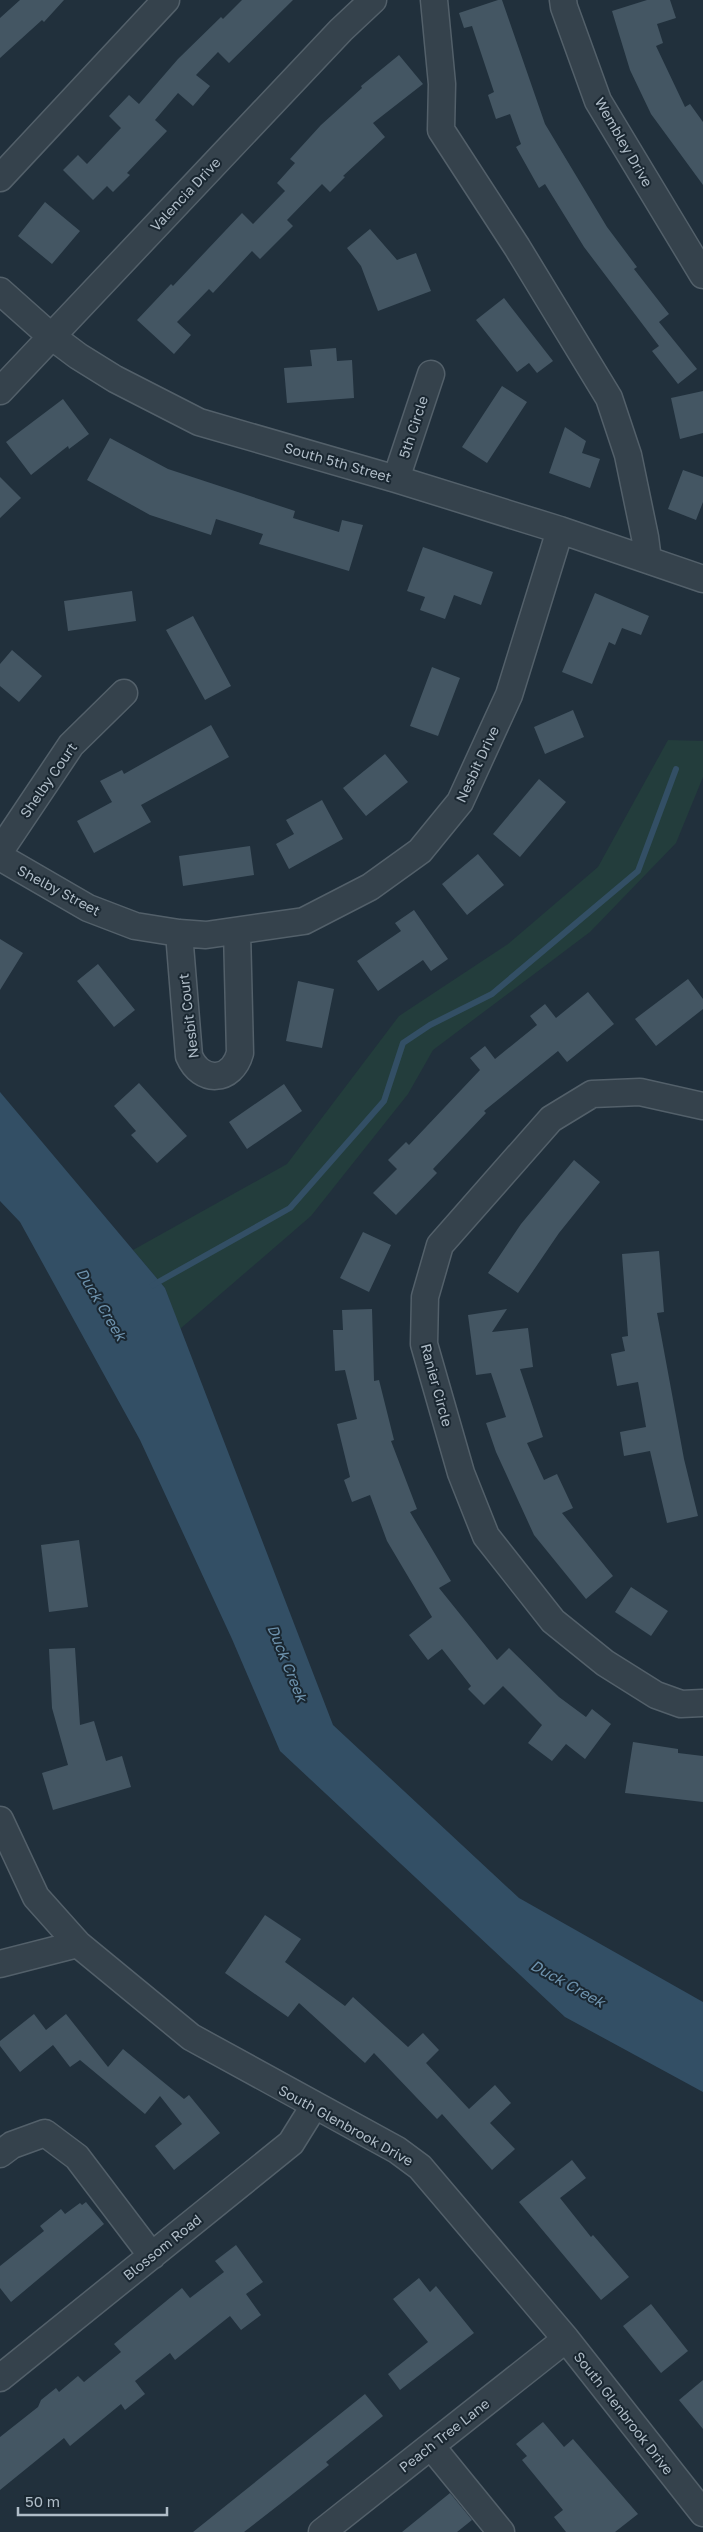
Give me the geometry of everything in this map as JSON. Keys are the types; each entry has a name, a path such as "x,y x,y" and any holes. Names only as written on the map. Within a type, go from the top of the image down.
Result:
{"street":[{"path":"0,178 166,0"},
{"name":"Valencia Drive","path":"0,391 340,30 374,0"},
{"path":"434,0 442,84 441,130 518,247 609,398 628,455 645,536 648,560"},
{"name":"Wembley Drive","path":"564,0 564,7 598,101 703,276"},
{"name":"South 5th Street","path":"0,291 51,336 115,380 199,422 396,479 560,530 703,579"},
{"name":"5th Circle","path":"396,479 430,374"},
{"name":"Nesbit Drive","path":"237,931 304,921 370,887 420,851 460,802 509,695 560,530"},
{"name":"Shelby Court","path":"0,851 70,745 124,693"},
{"name":"Shelby Street","path":"0,857 88,908 135,926 206,935 237,931"},
{"name":"Nesbit Court","path":"179,933 190,1056 198,1070 212,1076 228,1072 234,1067 240,1053 237,931"},
{"name":"Ranier Circle","path":"703,1106 640,1092 592,1094 551,1119 440,1245 425,1297 424,1344 461,1473 486,1536 553,1621 604,1663 656,1695 681,1704 703,1703"},
{"name":"South Glenbrook Drive","path":"0,1820 36,1897 78,1944 190,2037 397,2150 420,2167 566,2339 703,2513"},
{"path":"0,1964 78,1944"},
{"name":"Blossom Road","path":"0,2378 291,2143 314,2106"},
{"path":"0,2154 12,2144 45,2133 77,2157 152,2256"},
{"name":"Peach Tree Lane","path":"322,2532 566,2339"},
{"path":"431,2446 501,2532"}],"green space":[{"path":"668,740 703,741 703,777 676,843 590,932 433,1050 408,1094 311,1216 180,1329 165,1288 133,1250 287,1164 399,1016 508,944 598,867"}],"water":[{"name":"Duck Creek","path":"0,1092 165,1288 333,1725 519,1898 703,2002 703,2092 565,2017 280,1751 232,1639 140,1440 20,1222 0,1201"}],"building":[{"path":"20,0 64,0 44,22 42,20 0,58 0,18"},
{"path":"242,0 293,0 229,63 218,52 196,75 210,86 193,106 178,93 155,120 167,131 127,173 130,175 113,192 107,186 93,200 63,170 78,155 87,164 121,128 109,116 129,95 139,104 178,59 221,17 223,19"},
{"path":"502,0 545,124 607,227 637,267 634,269 669,314 659,322 697,369 678,384 652,351 659,346 584,247 545,184 539,188 516,147 521,144 510,114 496,119 488,95 494,92 472,26 464,28 459,13"},
{"path":"647,0 670,0 676,18 657,24 663,43 656,46 685,107 690,104 703,122 703,185 651,114 630,70 612,11"},
{"path":"399,55 423,84 373,123 385,137 343,176 345,177 330,192 322,184 287,220 293,226 260,259 252,251 213,293 209,289 177,322 191,335 174,354 137,320 171,284 173,286 242,213 253,224 285,191 277,183 295,163 290,159 321,125 362,88 361,86"},
{"path":"45,202 80,231 52,264 18,236"},
{"path":"370,229 397,260 416,253 431,291 378,311 361,266 347,248"},
{"path":"504,298 553,361 537,373 529,363 517,372 476,320"},
{"path":"336,348 337,361 352,360 354,398 287,403 284,368 312,366 310,350"},
{"path":"502,386 527,402 487,463 462,447"},
{"path":"703,391 703,433 680,439 671,398"},
{"path":"63,399 89,434 69,449 68,446 31,475 6,442"},
{"path":"565,427 586,441 582,453 600,459 590,488 549,473"},
{"path":"110,438 168,469 295,511 293,518 339,532 342,520 363,525 349,571 259,544 263,534 216,519 211,535 150,515 87,480"},
{"path":"683,470 703,477 703,502 696,520 668,509"},
{"path":"0,477 21,498 0,518"},
{"path":"423,547 493,572 481,605 454,595 445,619 420,610 425,597 407,591"},
{"path":"132,591 136,621 68,631 64,601"},
{"path":"595,593 649,616 641,635 622,628 615,645 609,642 592,684 562,672"},
{"path":"193,616 231,686 205,700 166,630"},
{"path":"12,650 42,676 19,702 0,686 0,664"},
{"path":"432,667 460,678 438,736 410,726"},
{"path":"573,710 584,737 545,754 534,727"},
{"path":"211,725 229,757 141,805 151,822 94,853 77,821 112,802 100,781 122,770 124,774"},
{"path":"385,754 408,782 366,816 343,788"},
{"path":"539,779 566,802 520,857 493,834"},
{"path":"322,800 343,839 289,869 276,844 294,834 286,820"},
{"path":"250,846 254,875 183,886 179,856"},
{"path":"478,854 504,885 467,915 442,884"},
{"path":"414,910 448,959 431,971 423,960 378,991 357,961 401,931 395,923"},
{"path":"0,939 23,953 0,990"},
{"path":"98,964 135,1010 114,1027 77,981"},
{"path":"688,979 703,999 703,1009 656,1046 635,1019"},
{"path":"298,981 334,989 322,1048 286,1041"},
{"path":"588,992 614,1024 567,1062 558,1051 484,1111 486,1113 433,1169 437,1173 396,1215 373,1193 397,1169 388,1160 406,1142 409,1145 480,1070 470,1058 485,1046 495,1059 537,1025 530,1016 545,1004 556,1018"},
{"path":"139,1083 187,1136 157,1163 131,1135 136,1131 114,1106"},
{"path":"284,1084 302,1111 247,1149 229,1122"},
{"path":"574,1160 600,1182 559,1233 518,1293 488,1273 521,1224"},
{"path":"363,1232 391,1245 369,1292 340,1278"},
{"path":"659,1251 664,1312 657,1313 684,1459 698,1516 667,1523 650,1451 624,1456 620,1432 646,1427 638,1382 617,1386 611,1354 625,1351 622,1337 628,1336 622,1254"},
{"path":"372,1309 374,1381 379,1380 394,1440 391,1441 417,1509 410,1512 451,1581 439,1588 497,1660 509,1648 559,1697 586,1717 592,1709 611,1724 585,1759 566,1744 552,1761 528,1743 542,1725 503,1686 484,1705 468,1689 471,1686 442,1649 428,1660 409,1635 432,1617 387,1541 370,1495 352,1502 344,1480 350,1477 337,1424 357,1419 345,1370 335,1371 333,1330 343,1330 342,1310"},
{"path":"507,1309 492,1332 528,1328 533,1367 520,1369 543,1437 527,1443 544,1480 557,1474 573,1508 562,1513 613,1576 586,1599 534,1535 496,1452 486,1423 506,1417 491,1373 476,1375 468,1315"},
{"path":"79,1540 88,1607 49,1612 41,1545"},
{"path":"631,1587 668,1611 651,1636 615,1612"},
{"path":"75,1648 80,1725 94,1721 106,1761 122,1756 131,1787 53,1810 42,1773 68,1765 52,1708 49,1649"},
{"path":"633,1742 678,1749 678,1753 703,1756 703,1802 625,1793"},
{"path":"265,1915 301,1939 285,1962 345,2006 353,1997 408,2047 423,2033 439,2050 426,2063 469,2109 495,2085 511,2103 490,2123 515,2149 492,2170 442,2114 437,2119 374,2053 365,2063 299,2003 288,2017 225,1973"},
{"path":"34,2014 46,2030 66,2014 108,2067 123,2049 184,2099 189,2095 220,2133 174,2170 155,2146 182,2124 160,2096 145,2114 80,2060 70,2067 53,2045 20,2072 0,2046 0,2041"},
{"path":"572,2160 586,2178 560,2198 591,2237 593,2235 629,2277 601,2300 519,2202"},
{"path":"86,2202 104,2224 11,2302 0,2288 0,2266 44,2231 40,2226 61,2209 65,2214 80,2203 82,2205"},
{"path":"236,2245 263,2282 246,2294 261,2315 241,2330 230,2316 175,2360 170,2353 135,2381 145,2394 125,2410 121,2404 70,2446 64,2438 0,2490 0,2437 38,2407 41,2400 56,2388 59,2392 78,2376 84,2382 121,2352 114,2344 182,2288 190,2298 224,2272 215,2261"},
{"path":"419,2278 430,2292 436,2286 474,2333 400,2390 388,2374 428,2342 393,2299"},
{"path":"651,2304 688,2351 661,2373 623,2326"},
{"path":"703,2380 703,2429 679,2400"},
{"path":"365,2394 383,2416 326,2462 329,2465 244,2532 193,2532"},
{"path":"543,2422 564,2447 573,2439 638,2514 615,2532 566,2532 554,2517 563,2510 522,2460 527,2456 516,2444"},
{"path":"450,2493 472,2520 457,2532 402,2532"}],"waterway":[{"path":"153,1285 290,1208 384,1101 403,1043 430,1025 492,994 638,871 676,769"}]}
